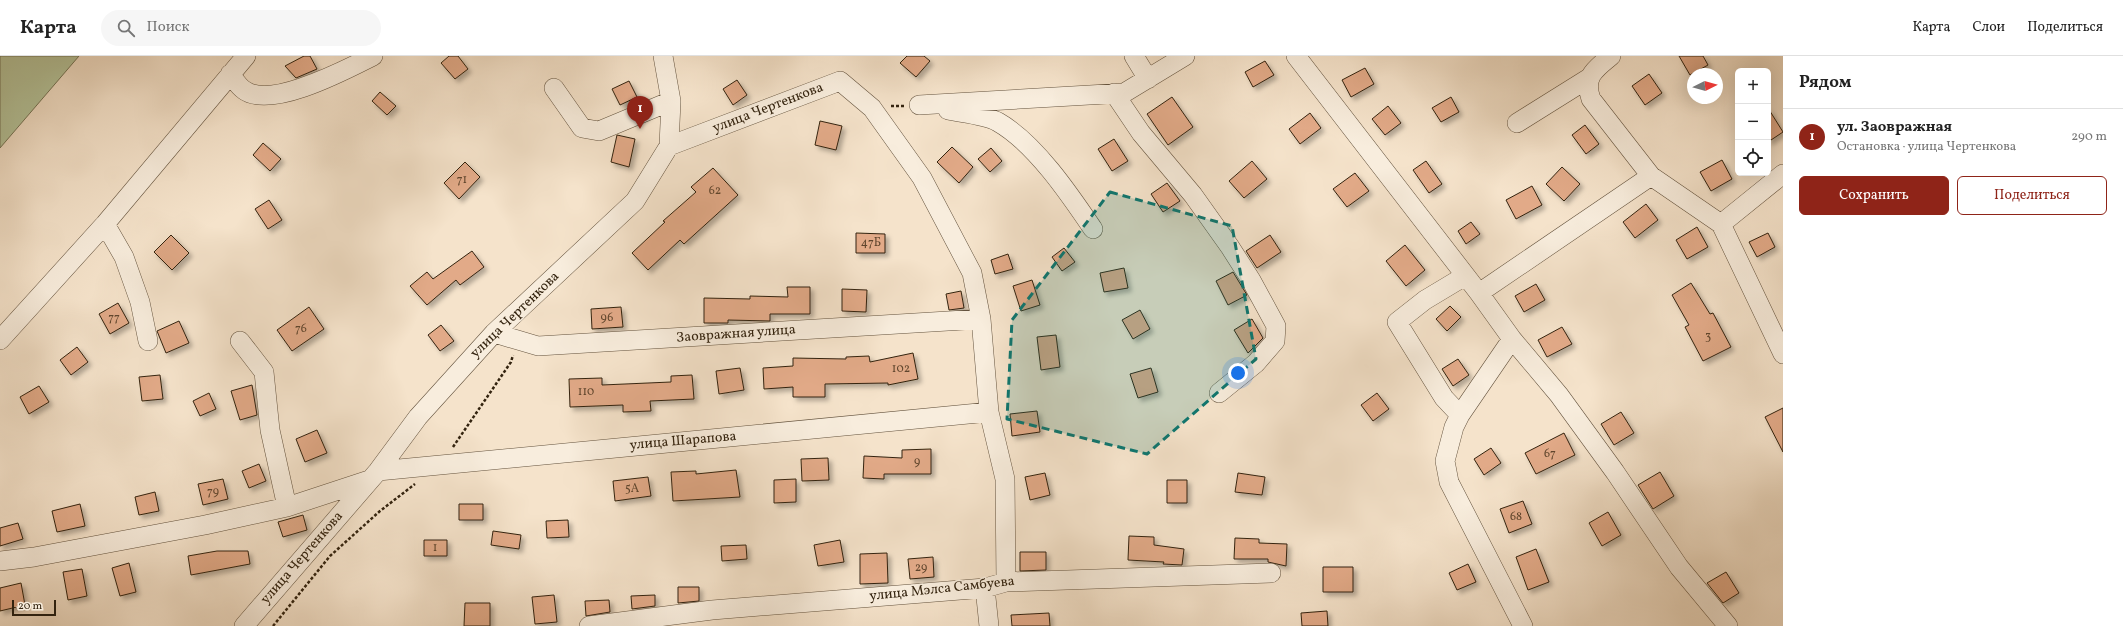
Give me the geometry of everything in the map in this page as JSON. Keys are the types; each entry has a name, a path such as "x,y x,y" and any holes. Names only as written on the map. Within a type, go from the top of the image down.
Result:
{"street":[{"path":"0,340 104,224 246,56"},
{"path":"230,74 244,91 263,96 274,95 313,84 373,56"},
{"path":"663,56 671,101 669,146"},
{"path":"1134,56 1148,79"},
{"path":"919,105 1124,93 1185,56"},
{"path":"1296,56 1479,293 1512,339 1564,401 1615,472 1679,567 1728,626"},
{"path":"1517,123 1589,78 1596,68 1611,56"},
{"path":"1589,78 1587,89 1591,99 1651,176 1721,224 1783,354"},
{"name":"улица Чертенкова","path":"244,626 374,475 418,417 494,333 635,201 669,146 840,81 872,108"},
{"path":"554,88 582,128 599,131 671,101"},
{"path":"1114,94 1141,133 1194,195 1251,280 1276,326 1275,341 1256,363 1219,393"},
{"path":"919,105 966,113 998,122 1023,141 1054,175 1093,229"},
{"path":"872,108 922,178 972,273 981,319 989,412 1005,479 1006,582"},
{"path":"1721,224 1783,174"},
{"path":"1479,293 1651,176"},
{"path":"104,224 124,257 140,302 148,341"},
{"path":"1460,415 1444,398 1397,322 1425,300 1465,276"},
{"name":"Заовражная улица","path":"494,333 538,346 981,319"},
{"path":"1512,339 1460,415 1454,427 1445,461 1449,482 1523,626"},
{"path":"240,341 264,372 270,430 287,507"},
{"name":"улица Шарапова","path":"0,561 34,557 205,525 287,507 374,475 439,465 989,412"},
{"name":"улица Мэлса Самбуева","path":"590,626 712,610 986,588 1006,582 1271,573"},
{"path":"986,588 989,626"}],"path":[{"path":"872,108 919,105"},
{"path":"439,465 465,431 511,362 517,340"},
{"path":"273,626 330,556 380,511 417,483"}],"highlighted area":[{"path":"1110,192 1232,226 1256,359 1147,454 1007,419 1012,320"}],"green space":[{"path":"0,56 79,56 0,148"}],"building":[{"path":"304,56 310,56 317,69 296,78 285,66"},
{"path":"449,56 458,56 468,69 455,79 441,63"},
{"path":"907,56 924,56 930,61 916,77 900,63"},
{"path":"1679,56 1703,56 1708,65 1703,68 1687,68 1687,70"},
{"path":"1265,61 1274,75 1253,87 1245,72"},
{"path":"1365,68 1374,84 1351,97 1342,80"},
{"path":"1649,74 1662,93 1645,105 1632,86"},
{"path":"737,80 747,95 733,105 723,89"},
{"path":"629,81 637,97 620,105 612,89"},
{"path":"380,92 396,106 387,115 372,101"},
{"path":"1172,97 1193,127 1168,145 1147,114"},
{"path":"1451,97 1459,112 1441,122 1432,108"},
{"path":"1388,106 1401,123 1385,135 1372,119"},
{"path":"1310,113 1321,128 1300,144 1289,129"},
{"path":"1771,113 1783,132 1771,140"},
{"path":"820,121 842,126 836,150 815,145"},
{"path":"1585,125 1599,144 1586,154 1572,135"},
{"path":"617,135 635,139 629,167 611,162"},
{"path":"1114,139 1128,161 1112,171 1098,149"},
{"path":"263,143 281,159 270,171 253,155"},
{"path":"952,147 973,167 959,183 937,162"},
{"path":"991,148 1002,161 990,172 978,159"},
{"path":"1722,160 1732,179 1711,191 1700,172"},
{"path":"1252,161 1267,179 1244,198 1229,181"},
{"path":"1426,161 1442,184 1429,193 1413,170"},
{"path":"465,162 480,177 459,199 444,183"},
{"path":"1562,167 1580,184 1564,201 1546,184"},
{"path":"713,168 738,195 684,244 680,240 648,270 632,253 665,222 663,221 696,192 691,187"},
{"path":"1355,173 1369,191 1347,207 1333,189"},
{"path":"1167,183 1180,201 1163,212 1151,194"},
{"path":"1532,186 1542,205 1516,219 1506,200"},
{"path":"269,200 282,220 268,229 255,209"},
{"path":"1646,204 1658,220 1635,238 1623,222"},
{"path":"1471,222 1480,234 1466,244 1458,231"},
{"path":"1697,227 1708,247 1687,259 1676,240"},
{"path":"856,233 885,234 885,253 856,253"},
{"path":"1768,233 1775,247 1757,257 1749,242"},
{"path":"171,235 189,253 172,270 154,252"},
{"path":"1270,235 1281,252 1257,268 1246,251"},
{"path":"1405,245 1425,270 1406,286 1386,261"},
{"path":"1064,248 1075,262 1062,271 1052,257"},
{"path":"472,251 484,267 460,285 456,280 427,305 410,286 427,272 433,279"},
{"path":"1008,254 1013,269 995,274 991,260"},
{"path":"1124,268 1128,288 1104,292 1100,273"},
{"path":"1233,272 1247,295 1228,305 1216,281"},
{"path":"1032,280 1040,305 1021,311 1013,286"},
{"path":"1691,283 1710,314 1713,313 1731,347 1703,361 1685,327 1689,325 1672,295"},
{"path":"1536,284 1545,300 1524,312 1515,296"},
{"path":"787,287 810,287 810,314 770,314 770,321 728,320 728,323 704,323 704,298 750,299 750,296 788,297"},
{"path":"842,289 867,290 866,312 842,311"},
{"path":"961,291 964,308 949,310 946,294"},
{"path":"118,303 129,323 110,334 99,314"},
{"path":"1450,306 1461,317 1447,331 1436,319"},
{"path":"309,307 324,329 292,351 277,330"},
{"path":"621,307 623,327 592,329 591,309"},
{"path":"1140,310 1150,329 1133,339 1122,320"},
{"path":"1252,319 1263,338 1248,353 1234,330"},
{"path":"179,321 189,343 166,353 157,331"},
{"path":"441,325 454,341 440,351 428,335"},
{"path":"1562,327 1572,344 1547,357 1538,340"},
{"path":"1056,335 1060,367 1041,370 1037,337"},
{"path":"77,347 88,362 71,375 60,360"},
{"path":"913,353 918,379 888,385 888,383 825,384 825,397 793,397 793,387 764,389 763,368 793,366 793,358 846,359 846,357 869,356 870,362"},
{"path":"1458,359 1469,375 1453,386 1442,369"},
{"path":"740,368 744,390 719,394 716,371"},
{"path":"1151,368 1158,392 1138,398 1130,374"},
{"path":"160,375 163,399 142,401 139,377"},
{"path":"692,375 694,399 650,401 651,411 623,412 623,405 570,407 569,379 602,378 602,385 671,382 671,376"},
{"path":"252,385 257,415 240,420 231,391"},
{"path":"39,386 49,402 29,414 20,397"},
{"path":"209,393 216,409 200,416 193,401"},
{"path":"1377,393 1389,409 1373,421 1361,405"},
{"path":"1783,408 1783,452 1765,417"},
{"path":"1037,411 1040,432 1012,436 1010,414"},
{"path":"1621,412 1634,433 1614,445 1601,424"},
{"path":"317,430 327,453 305,462 296,439"},
{"path":"1564,433 1575,455 1536,474 1525,453"},
{"path":"1491,448 1501,463 1484,475 1474,459"},
{"path":"931,449 931,474 884,474 884,479 863,478 864,456 902,458 902,450"},
{"path":"828,458 829,480 802,481 801,459"},
{"path":"259,464 266,481 249,488 242,471"},
{"path":"736,470 740,497 673,501 671,472 696,471 696,474"},
{"path":"1660,472 1674,496 1653,509 1638,485"},
{"path":"1045,473 1050,495 1030,500 1025,477"},
{"path":"1238,473 1265,477 1262,495 1235,492"},
{"path":"648,477 651,496 615,501 613,481"},
{"path":"223,479 228,499 203,505 198,484"},
{"path":"796,479 796,502 774,503 774,480"},
{"path":"1167,480 1187,480 1187,503 1167,503"},
{"path":"155,492 159,511 139,515 135,497"},
{"path":"1523,501 1532,524 1509,533 1500,509"},
{"path":"80,504 85,526 57,532 52,511"},
{"path":"459,504 483,504 483,520 459,520"},
{"path":"1608,512 1621,535 1602,546 1589,523"},
{"path":"303,515 307,530 283,537 278,522"},
{"path":"568,520 569,537 547,538 546,521"},
{"path":"18,523 23,539 0,546 0,528"},
{"path":"493,531 521,535 519,549 491,545"},
{"path":"1129,536 1154,537 1154,545 1184,549 1182,565 1163,564 1164,562 1128,560"},
{"path":"1235,538 1259,539 1259,543 1287,544 1286,566 1268,562 1268,559 1234,559"},
{"path":"424,540 447,540 447,556 424,556"},
{"path":"840,540 844,562 818,566 814,545"},
{"path":"746,545 747,559 722,561 721,546"},
{"path":"1536,549 1549,582 1528,590 1516,557"},
{"path":"217,551 248,551 250,564 191,575 188,556"},
{"path":"1020,552 1046,552 1046,570 1020,571"},
{"path":"887,553 888,583 860,584 860,554"},
{"path":"933,557 934,577 910,579 908,559"},
{"path":"129,563 136,592 120,596 112,568"},
{"path":"1468,564 1476,582 1457,590 1449,573"},
{"path":"1323,567 1353,567 1353,592 1323,592"},
{"path":"82,569 87,596 68,600 63,572"},
{"path":"1726,572 1739,593 1723,603 1707,583"},
{"path":"21,583 25,605 0,611 0,588"},
{"path":"678,587 699,587 699,601 678,603"},
{"path":"554,595 557,622 535,624 532,597"},
{"path":"655,595 655,606 632,609 631,596"},
{"path":"609,600 610,612 586,616 585,601"},
{"path":"465,603 490,603 490,626 464,626"},
{"path":"1327,611 1328,626 1302,626 1301,613"},
{"path":"1049,613 1050,626 1012,626 1011,615"}],"place":[{"name":"ул. Заовражная","path":"640,129"}]}
